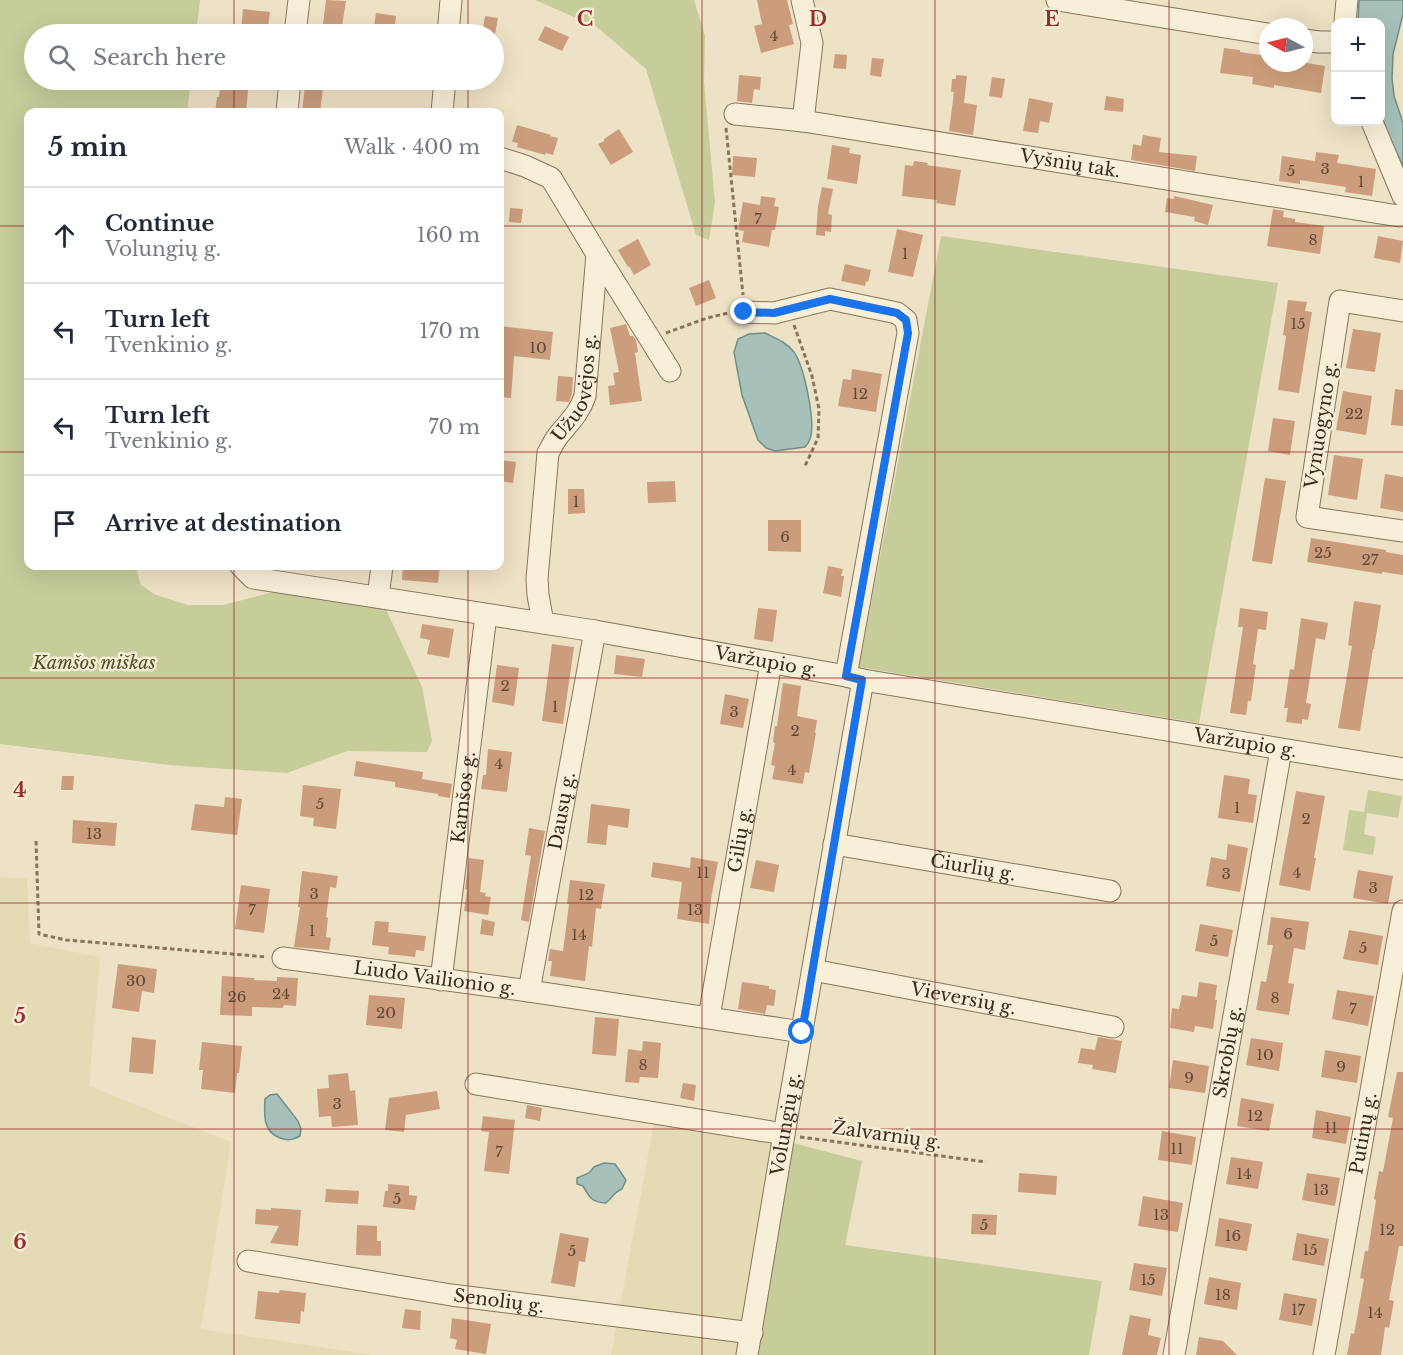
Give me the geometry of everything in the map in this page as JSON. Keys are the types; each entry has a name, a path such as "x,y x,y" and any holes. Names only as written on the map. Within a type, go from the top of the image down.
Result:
{"street":[{"path":"296,24 299,0"},
{"path":"449,24 451,0"},
{"path":"802,0 812,43 803,121"},
{"path":"1057,0 1259,33"},
{"path":"1345,18 1347,0"},
{"path":"1313,41 1331,42"},
{"path":"287,108 289,90"},
{"path":"442,108 444,90"},
{"name":"Vyšnių tak.","path":"730,120 803,121 1399,216 1403,213"},
{"path":"1374,126 1403,196"},
{"path":"504,159 551,178 670,371"},
{"name":"Užuovėjos g.","path":"543,623 537,579 548,453 573,419 585,396 597,254"},
{"name":"Volungių g.","path":"747,1355 834,844 854,678 908,333 906,320 897,313 830,299 789,309"},
{"name":"Vynuogyno g.","path":"1403,311 1340,301 1307,517 1403,531"},
{"path":"744,312 774,313 789,309"},
{"name":"Varžupio g.","path":"245,570 253,578 595,631 854,678 1403,770"},
{"path":"378,597 381,570"},
{"name":"Kamšos g.","path":"441,980 486,615"},
{"name":"Dausų g.","path":"529,991 595,631"},
{"name":"Gilių g.","path":"709,1017 771,663"},
{"name":"Skroblų g.","path":"1174,1355 1281,750"},
{"name":"Čiurlių g.","path":"834,844 1110,891"},
{"name":"Putinų g.","path":"1324,1355 1403,911"},
{"name":"Liudo Vailionio g.","path":"283,958 529,991 802,1032"},
{"name":"Vieversių g.","path":"813,970 1113,1027"},
{"path":"476,1084 784,1134"},
{"name":"Senolių g.","path":"248,1261 452,1295 752,1333"}],"path":[{"path":"650,338 706,318 732,312 744,312 730,120"},
{"path":"789,309 812,376 819,409 818,438 805,466"},
{"path":"36,841 39,934 66,940 283,958"},
{"name":"Žalvarnių g.","path":"784,1134 986,1162"}],"shaded area":[{"path":"0,877 27,879 30,943 100,957 89,1086 231,1142 201,1329 373,1355 0,1355"},
{"path":"654,1123 774,1140 739,1355 611,1355"}],"green space":[{"name":"Kamšos miškas","path":"0,0 200,0 197,24 24,24 24,90 190,90 188,108 24,108 24,570 137,570 141,585 154,594 187,605 223,605 285,589 384,605 422,687 432,741 427,752 347,751 287,773 169,765 0,744"},
{"path":"535,0 694,0 705,36 704,82 715,202 709,240 696,235 646,69 597,27"},
{"path":"941,236 1278,283 1199,723 859,667"},
{"path":"1368,790 1402,796 1398,818 1367,813 1364,834 1376,837 1373,855 1343,850 1349,810 1364,812"},
{"path":"789,1142 862,1161 845,1245 1102,1281 1089,1355 752,1355"}],"water":[{"path":"1359,0 1403,0 1403,14 1393,54 1392,78 1394,96 1403,123 1403,166 1384,126 1385,18 1358,18"},
{"path":"765,333 790,348 801,368 808,394 811,420 810,439 805,447 775,451 766,448 758,440 742,395 734,352 738,339 749,334"},
{"path":"277,1094 298,1121 301,1129 300,1136 288,1140 270,1132 265,1117 265,1099"},
{"path":"604,1163 615,1164 626,1180 622,1189 606,1203 597,1202 589,1196 583,1186 577,1184 577,1178"}],"building":[{"path":"326,0 346,1 342,24 323,24"},
{"path":"757,0 787,0 793,24 789,25 794,44 761,53 754,26 762,24"},
{"path":"243,9 270,12 268,24 242,24"},
{"path":"376,13 396,16 395,24 374,24"},
{"path":"485,16 498,18 497,24 484,24"},
{"path":"545,26 569,37 562,51 538,40"},
{"path":"1224,48 1259,55 1259,72 1313,72 1313,64 1325,66 1321,93 1274,85 1274,88 1252,84 1253,77 1220,73"},
{"path":"835,54 847,55 846,69 833,68"},
{"path":"872,58 884,59 881,77 870,75"},
{"path":"739,75 761,77 760,90 754,89 752,103 737,101"},
{"path":"956,75 967,76 964,103 977,105 973,135 949,131 954,92 951,92 952,79 956,79"},
{"path":"992,77 1005,79 1002,98 989,96"},
{"path":"220,90 248,90 246,108 216,108 217,97 219,97"},
{"path":"305,90 323,90 320,108 302,108"},
{"path":"1106,96 1124,99 1123,112 1104,110"},
{"path":"1029,98 1053,103 1049,123 1040,121 1038,133 1023,131"},
{"path":"517,125 558,138 553,155 517,147 518,143 512,142"},
{"path":"619,129 633,152 611,165 598,144"},
{"path":"1143,135 1161,138 1159,152 1197,156 1195,171 1131,160 1133,144 1141,146"},
{"path":"832,145 850,148 849,153 861,155 857,184 827,179"},
{"path":"1316,152 1339,155 1337,163 1376,169 1372,196 1345,192 1346,187 1300,180 1300,184 1279,181 1282,156 1315,161"},
{"path":"733,156 757,158 755,177 732,175"},
{"path":"914,161 961,170 955,206 936,203 937,200 902,196 905,165 913,166"},
{"path":"822,187 833,189 828,214 832,215 831,232 825,231 825,236 816,235"},
{"path":"761,196 776,198 774,206 779,207 769,247 742,242 744,231 738,230 743,202 760,205"},
{"path":"1174,196 1213,205 1208,225 1194,221 1195,217 1165,212 1167,198 1174,199"},
{"path":"510,208 523,209 521,223 509,222"},
{"path":"1273,209 1284,211 1283,217 1295,219 1295,222 1324,226 1320,254 1267,246"},
{"path":"897,229 923,235 913,277 888,272"},
{"path":"1378,236 1403,241 1400,263 1374,258"},
{"path":"638,239 651,265 634,275 618,250"},
{"path":"845,264 871,270 865,286 841,281"},
{"path":"709,280 716,298 696,306 689,288"},
{"path":"1288,300 1307,302 1305,311 1312,312 1299,393 1278,390 1286,336 1283,335"},
{"path":"626,324 630,336 636,340 638,352 635,353 642,401 610,405 608,386 615,385 613,373 619,372 610,328"},
{"path":"504,326 553,332 550,360 514,356 511,398 504,397"},
{"path":"1353,329 1381,333 1375,372 1346,368"},
{"path":"852,369 882,374 876,412 838,406 843,379 851,380"},
{"path":"558,376 573,377 569,402 556,401"},
{"path":"1395,389 1403,390 1403,426 1391,425"},
{"path":"1343,391 1372,396 1366,435 1336,430"},
{"path":"1273,418 1295,421 1290,455 1268,451"},
{"path":"1334,455 1363,459 1357,500 1328,495"},
{"path":"504,460 516,462 513,483 504,482"},
{"path":"1385,474 1403,477 1403,512 1380,508"},
{"path":"1265,478 1286,481 1272,564 1252,561"},
{"path":"675,481 676,502 648,503 647,482"},
{"path":"568,489 584,489 585,513 568,514"},
{"path":"768,520 801,520 801,552 768,551"},
{"path":"1311,538 1386,550 1386,552 1403,555 1403,575 1382,572 1382,574 1307,562"},
{"path":"828,566 843,569 841,597 823,593"},
{"path":"403,570 440,570 438,583 402,580"},
{"path":"1354,601 1381,605 1360,731 1338,728 1352,646 1348,645"},
{"path":"758,608 777,610 773,642 754,639"},
{"path":"1240,608 1268,612 1266,630 1258,629 1251,701 1248,701 1246,715 1230,713 1243,627 1238,627"},
{"path":"1301,618 1328,623 1325,640 1316,638 1306,703 1311,704 1308,720 1302,719 1302,724 1286,722 1288,708 1284,708 1290,669 1294,670"},
{"path":"422,624 454,629 449,658 427,654 430,640 420,638"},
{"path":"552,644 574,647 563,724 542,721"},
{"path":"616,655 645,659 642,677 614,674"},
{"path":"497,665 519,668 514,706 492,702"},
{"path":"783,683 801,686 797,716 817,720 809,773 805,772 803,784 772,779 775,766 771,765 775,743 773,742"},
{"path":"725,694 749,699 743,728 720,724"},
{"path":"488,749 512,752 507,792 481,789 483,775 486,775"},
{"path":"356,761 423,772 422,779 452,784 450,798 395,787 395,782 354,776"},
{"path":"1224,775 1250,779 1248,794 1257,795 1253,823 1218,818"},
{"path":"62,776 74,776 73,790 61,790"},
{"path":"303,785 341,789 336,829 313,826 314,818 300,816"},
{"path":"1296,791 1325,796 1310,891 1279,885"},
{"path":"225,797 242,799 237,835 191,830 195,804 224,807"},
{"path":"591,804 630,809 628,828 608,825 606,845 587,843"},
{"path":"73,820 117,823 115,846 72,843"},
{"path":"529,828 545,831 529,922 521,920 531,856 525,855"},
{"path":"1228,844 1248,848 1240,892 1206,886 1211,857 1226,860"},
{"path":"691,857 718,862 709,924 677,919 682,882 651,877 653,862 690,868"},
{"path":"469,858 484,860 480,892 491,897 488,915 464,911"},
{"path":"756,860 779,865 774,892 750,888"},
{"path":"1358,870 1393,876 1388,904 1353,898"},
{"path":"302,871 338,876 336,888 330,887 326,917 328,918 326,937 331,938 329,950 294,947"},
{"path":"570,880 605,884 601,909 596,908 592,947 589,946 585,981 550,976 552,961 548,961 550,949 563,951"},
{"path":"241,885 270,889 264,933 235,929"},
{"path":"1271,917 1309,922 1305,950 1294,948 1288,983 1294,984 1289,1015 1256,1010 1261,981 1266,982 1273,945 1267,945"},
{"path":"482,919 495,922 493,936 480,934"},
{"path":"375,921 389,922 388,932 426,936 424,951 416,950 415,957 388,954 389,947 372,945"},
{"path":"1200,924 1233,930 1228,957 1195,951"},
{"path":"1349,930 1383,936 1378,965 1343,959"},
{"path":"118,964 157,969 154,993 142,991 139,1012 112,1008"},
{"path":"222,976 277,981 277,977 298,978 296,1006 252,1007 252,1016 220,1015"},
{"path":"742,982 769,986 769,989 776,990 774,1006 767,1005 765,1014 738,1009"},
{"path":"1199,982 1217,985 1213,1029 1195,1026 1194,1032 1170,1028 1172,1008 1179,1009 1182,995 1197,997"},
{"path":"1337,990 1374,996 1368,1026 1332,1019"},
{"path":"369,995 405,998 402,1029 366,1025"},
{"path":"595,1017 619,1019 616,1056 592,1054"},
{"path":"132,1037 156,1040 153,1074 129,1072"},
{"path":"1098,1037 1122,1041 1116,1073 1092,1069 1093,1065 1078,1063 1081,1048 1095,1050"},
{"path":"1251,1038 1283,1043 1279,1071 1246,1065"},
{"path":"643,1041 661,1043 658,1078 640,1077 639,1083 625,1082 628,1049 642,1051"},
{"path":"202,1042 242,1046 235,1093 201,1089 203,1070 199,1070"},
{"path":"1325,1050 1361,1056 1357,1083 1321,1077"},
{"path":"1173,1060 1209,1066 1205,1093 1169,1088"},
{"path":"1397,1072 1403,1072 1403,1246 1399,1246 1389,1300 1394,1301 1389,1328 1385,1327 1381,1355 1347,1355 1351,1333 1354,1334 1364,1279 1360,1278 1365,1251 1368,1251 1379,1171 1383,1172 1393,1118 1388,1117"},
{"path":"348,1073 350,1091 355,1090 358,1125 332,1127 331,1116 319,1117 317,1089 329,1088 328,1075"},
{"path":"683,1083 696,1085 694,1101 680,1098"},
{"path":"437,1091 440,1109 406,1115 404,1132 385,1130 389,1098"},
{"path":"1241,1098 1274,1104 1269,1131 1237,1126"},
{"path":"527,1105 542,1108 540,1121 525,1118"},
{"path":"1316,1110 1351,1117 1346,1144 1312,1138"},
{"path":"483,1116 515,1120 509,1174 484,1171 489,1132 481,1131"},
{"path":"1162,1131 1196,1137 1192,1165 1158,1160"},
{"path":"1231,1157 1263,1162 1258,1189 1226,1184"},
{"path":"1019,1173 1057,1176 1056,1195 1018,1192"},
{"path":"1307,1173 1340,1178 1335,1206 1302,1200"},
{"path":"388,1184 409,1186 409,1195 417,1196 415,1210 383,1207"},
{"path":"326,1189 359,1191 358,1204 325,1202"},
{"path":"1143,1196 1183,1203 1178,1232 1138,1226"},
{"path":"271,1208 301,1210 298,1246 270,1243 279,1226 255,1224 256,1209 271,1210"},
{"path":"972,1214 997,1215 996,1235 971,1234"},
{"path":"1219,1218 1252,1224 1247,1251 1215,1246"},
{"path":"357,1225 377,1226 377,1241 381,1241 381,1256 356,1255"},
{"path":"560,1233 589,1238 585,1262 579,1261 575,1287 551,1283"},
{"path":"1297,1233 1329,1239 1324,1266 1292,1260"},
{"path":"1134,1263 1167,1268 1162,1296 1129,1290"},
{"path":"1209,1277 1241,1283 1237,1310 1204,1304"},
{"path":"280,1290 306,1293 300,1324 255,1319 258,1291 279,1293"},
{"path":"1284,1293 1317,1299 1312,1326 1279,1320"},
{"path":"405,1309 421,1311 420,1330 402,1328"},
{"path":"1130,1315 1151,1319 1148,1335 1161,1338 1157,1355 1122,1355"},
{"path":"452,1318 491,1324 486,1354 455,1349 457,1340 450,1338"},
{"path":"1199,1337 1223,1341 1237,1355 1196,1355"}],"route":[{"path":"744,312 774,313 830,299 897,313 906,320 908,333 846,676 862,680 802,1032"}]}
